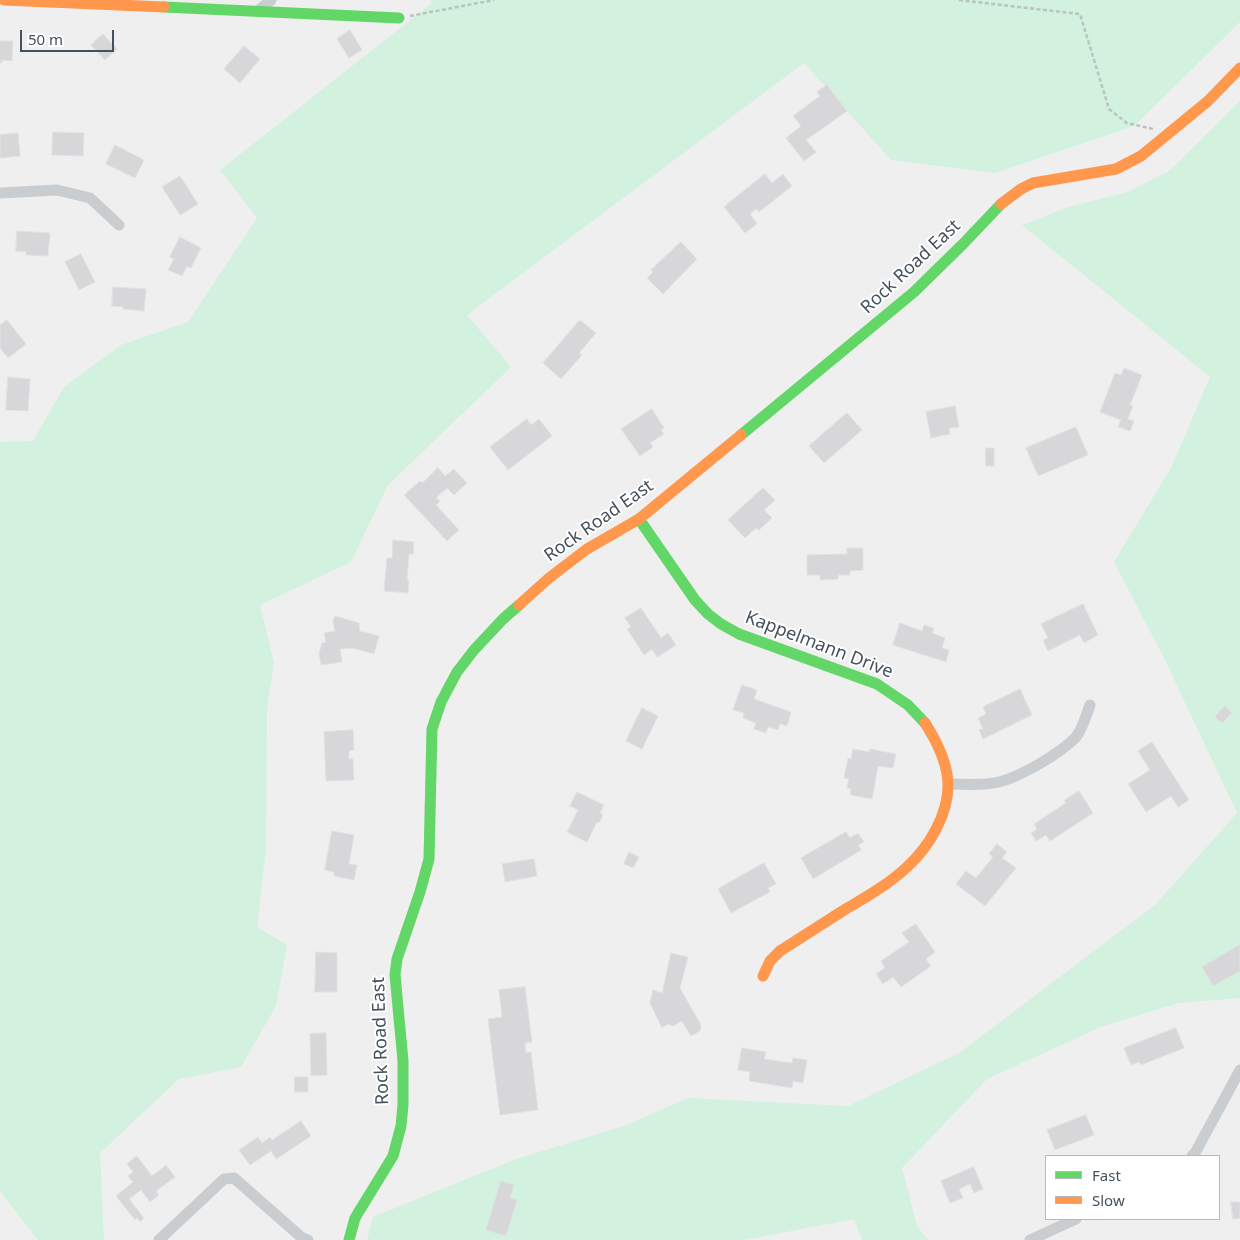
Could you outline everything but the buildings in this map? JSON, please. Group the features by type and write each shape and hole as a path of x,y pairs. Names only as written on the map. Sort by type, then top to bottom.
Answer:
{"street":[{"path":"4,0 399,18"},
{"path":"258,12 271,0"},
{"name":"Rock Road East","path":"349,1240 354,1220 387,1166 396,1147 404,1086 395,976 396,958 420,892 429,859 432,729 441,702 457,672 474,650 503,619 549,578 587,549 638,519 914,292 1004,200 1033,183 1116,169 1141,156 1208,101 1240,68"},
{"path":"0,193 57,190 90,198 119,225"},
{"name":"Kappelmann Drive","path":"638,519 695,600 708,614 739,634 877,684 906,702 920,715 932,734 939,751 948,784 944,806 929,843 916,858 891,880 780,951 770,961 763,976"},
{"path":"948,784 998,782 1025,772 1068,745 1077,736 1084,725 1090,705"},
{"path":"1193,1155 1240,1070"},
{"path":"159,1240 224,1179 234,1178 301,1237 308,1240"},
{"path":"1030,1240 1074,1220"}],"path":[{"path":"399,18 494,0"},
{"path":"959,0 1080,14 1109,109 1127,123 1170,133"}],"green space":[{"path":"430,0 1240,0 1240,22 1134,126 995,173 891,160 804,63 467,315 511,367 388,485 351,562 260,605 274,663 267,708 266,848 257,927 287,945 276,1006 241,1067 179,1079 100,1153 104,1240 38,1240 0,1191 0,442 33,441 64,387 121,345 188,322 257,218 220,170 432,3"},
{"path":"1240,101 1240,998 1179,1003 1103,1026 987,1079 902,1168 917,1226 928,1240 862,1240 854,1219 745,1240 367,1240 373,1217 516,1159 624,1126 688,1098 848,1106 959,1053 1155,905 1237,813 1165,660 1114,562 1172,466 1210,377 1022,225 1068,207 1128,192 1169,171"}],"traffic: fast":[{"path":"164,7 399,18"},
{"path":"741,435 914,292 1001,204"},
{"path":"639,519 695,600 721,624 739,634 877,684 908,705 925,723"},
{"path":"349,1240 355,1218 393,1156 401,1126 403,1061 395,975 397,959 429,859 432,729 441,702 457,672 474,650 519,605"}],"traffic: slow":[{"path":"4,0 164,7"},
{"path":"1001,204 1021,189 1033,183 1116,169 1141,156 1208,101 1240,68"},
{"path":"519,605 549,578 587,549 639,519 741,435"},
{"path":"763,976 770,961 780,951 892,880 915,859 930,840 945,806 948,783 946,767 925,723"}]}
